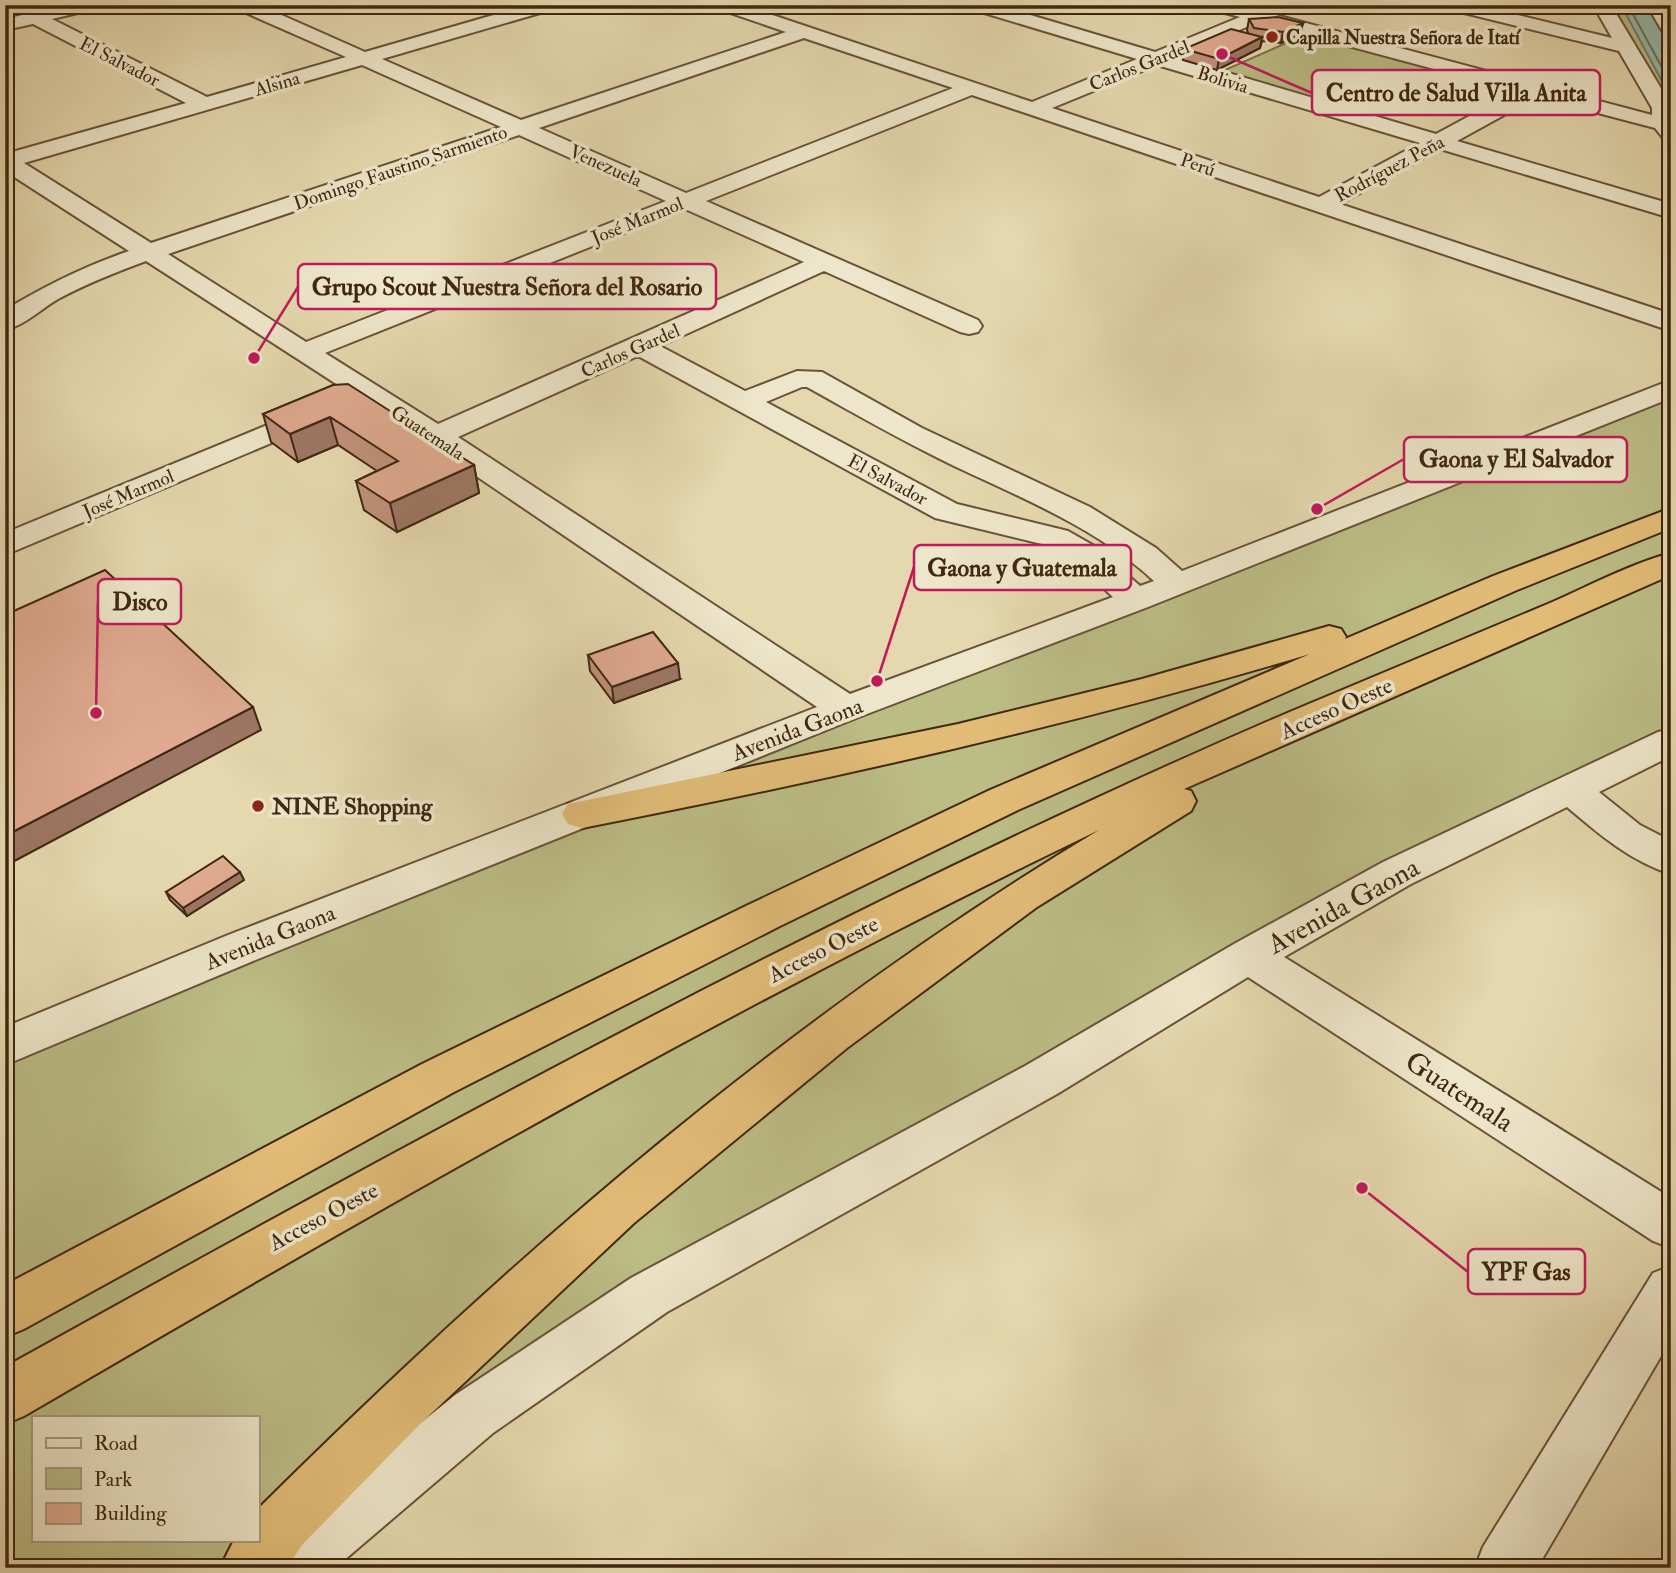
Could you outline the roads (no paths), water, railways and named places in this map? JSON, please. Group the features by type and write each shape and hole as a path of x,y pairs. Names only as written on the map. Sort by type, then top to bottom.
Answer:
{"highway":[{"name":"Acceso Oeste","path":"5,1312 438,1078 763,916 1004,800 1506,583 1671,517"},
{"name":"Acceso Oeste","path":"5,1397 270,1245 796,961 1066,828 1671,563"},
{"path":"582,814 800,773 1037,718 1155,688 1506,583"},
{"path":"249,1568 283,1524 399,1407 616,1207 831,1035 1022,896 1311,719"}],"street":[{"path":"5,25 89,5"},
{"name":"Venezuela","path":"243,5 969,326"},
{"name":"Alsina","path":"5,161 548,5"},
{"name":"Perú","path":"725,5 1671,323"},
{"name":"Bolivia","path":"977,5 1671,211"},
{"path":"1216,5 1666,129 1662,108 1602,5"},
{"name":"Carlos Gardel","path":"1032,109 1285,5"},
{"path":"1454,5 1629,48"},
{"path":"1656,5 1671,30"},
{"path":"766,19 798,9"},
{"name":"El Salvador","path":"36,18 204,104"},
{"name":"Domingo Faustino Sarmiento","path":"5,322 79,278 148,252 803,32"},
{"name":"José Marmol","path":"304,352 971,88"},
{"name":"Rodríguez Peña","path":"1320,206 1532,90"},
{"name":"Guatemala","path":"5,161 436,436 846,709"},
{"name":"Carlos Gardel","path":"436,436 824,262"},
{"name":"El Salvador","path":"640,346 946,511 1057,538 1085,554 1136,600"},
{"path":"745,401 797,379 812,378 912,434 1079,514 1145,555 1177,584"},
{"name":"Avenida Gaona","path":"5,1047 243,947 846,709 1177,584 1671,388"},
{"name":"José Marmol","path":"5,545 367,392"},
{"name":"Avenida Gaona","path":"289,1568 474,1414 649,1295 1041,1080 1249,956 1397,873 1671,741"},
{"path":"1572,790 1626,835 1671,859"},
{"name":"Guatemala","path":"1249,956 1671,1225"},
{"path":"1504,1568 1671,1290"}],"water":[{"path":"1621,5 1650,5 1671,41 1671,98"}],"place":[{"name":"Capilla Nuestra Señora de Itatí","path":"1272,37"},
{"name":"Centro de Salud Villa Anita","path":"1222,54"},
{"name":"Grupo Scout Nuestra Señora del Rosario","path":"254,358"},
{"name":"Gaona y El Salvador","path":"1317,509"},
{"name":"Gaona y Guatemala","path":"877,681"},
{"name":"Disco","path":"96,713"},
{"name":"NINE Shopping","path":"258,806"},
{"name":"YPF Gas","path":"1362,1188"}]}
